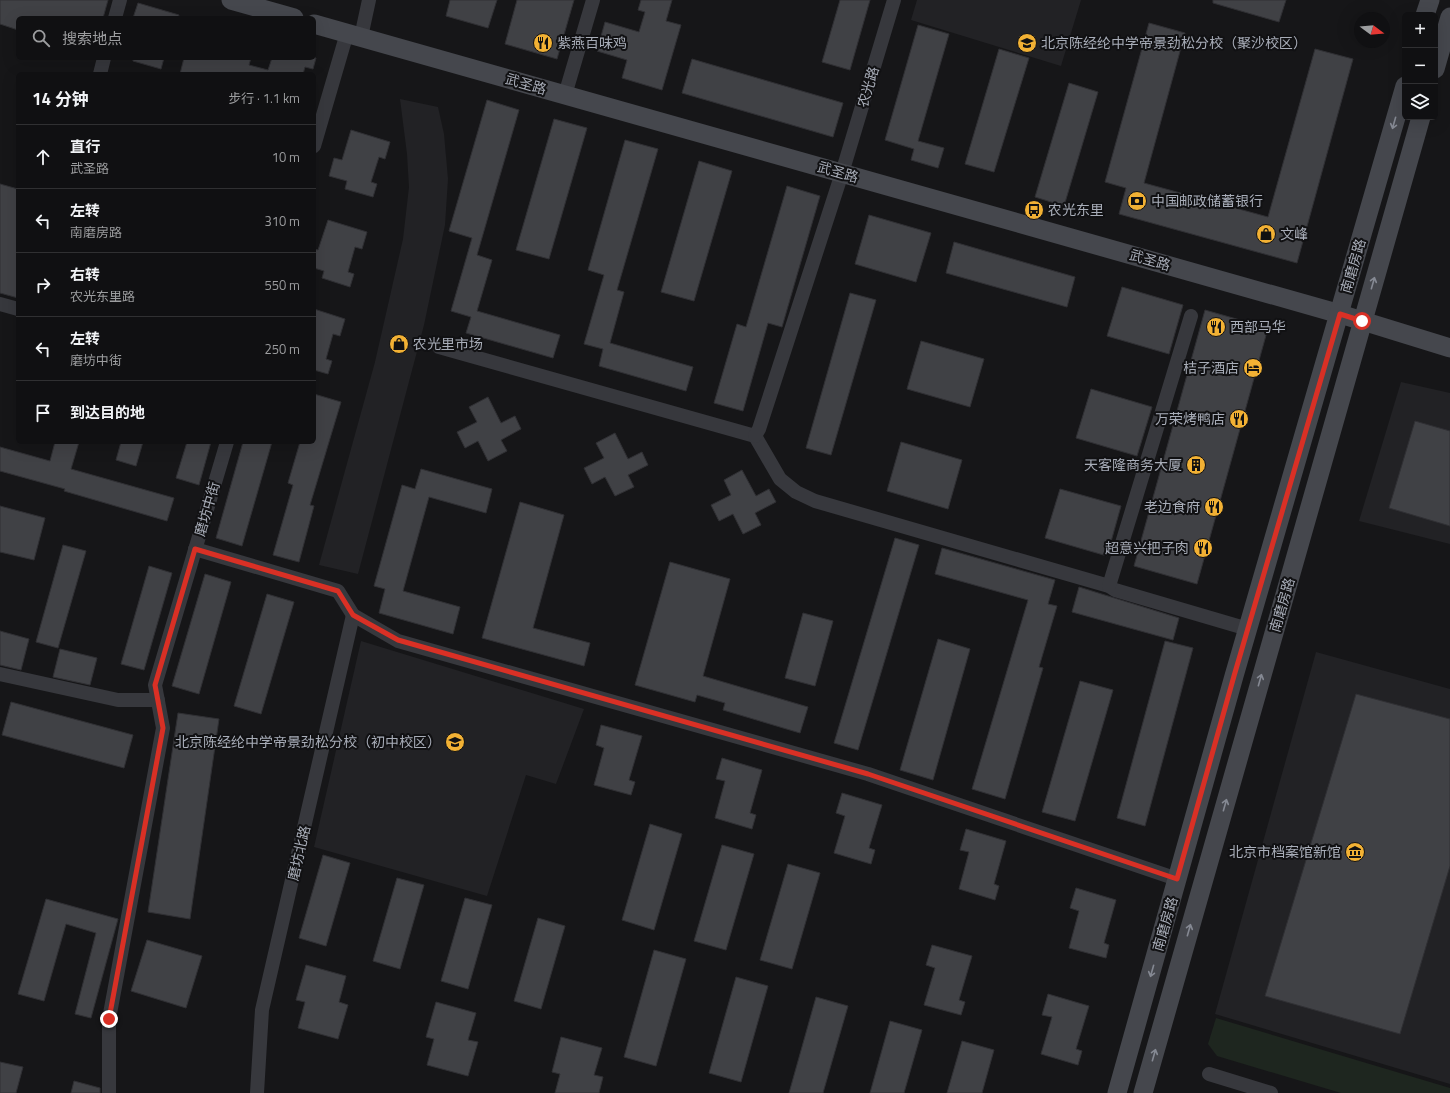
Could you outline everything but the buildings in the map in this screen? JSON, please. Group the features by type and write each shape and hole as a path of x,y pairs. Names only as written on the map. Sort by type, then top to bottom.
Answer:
{"main road":[{"path":"231,0 287,16"},
{"path":"1426,12 1430,0"},
{"path":"1438,59 1450,17"},
{"name":"武圣路","path":"316,25 1340,314 1450,348"},
{"name":"南磨房路","path":"1117,1093 1248,629 1402,97"},
{"name":"南磨房路","path":"1143,1093 1420,120"}],"street":[{"path":"116,16 120,0"},
{"path":"316,140 354,35 369,0"},
{"path":"564,94 593,0"},
{"name":"农光路","path":"755,436 759,429 842,173 894,0"},
{"path":"100,72 104,60"},
{"path":"0,304 16,308"},
{"path":"1109,586 1191,316"},
{"path":"439,347 755,436 780,479 796,492 815,501 1109,586 1115,590 1248,629"},
{"name":"磨坊中街","path":"109,1093 109,1019 163,728 155,685 226,444"},
{"path":"195,549 338,591 353,615 398,640 868,774 1177,879"},
{"name":"磨坊北路","path":"257,1093 262,1010 353,615"},
{"path":"0,674 118,700 158,700"},
{"path":"1209,1074 1271,1093"}],"shaded area":[{"name":"北京陈经纶中学帝景劲松分校（聚沙校区）","path":"917,0 1081,0 1061,66 911,20"},
{"name":"农光里市场","path":"400,99 438,107 444,134 448,179 445,225 424,325 358,574 319,565 375,362 403,239 409,187 407,154"},
{"path":"1401,382 1450,393 1450,544 1359,521"},
{"name":"北京陈经纶中学帝景劲松分校（初中校区）","path":"361,641 584,709 556,784 526,775 487,896 314,847"},
{"name":"北京市档案馆新馆","path":"1316,652 1450,689 1450,1084 1215,1014"},
{"path":"1216,1018 1450,1088 1450,1093 1341,1093 1217,1056 1208,1044"}],"place":[{"name":"紫燕百味鸡","path":"543,43"},
{"name":"北京陈经纶中学帝景劲松分校（聚沙校区）","path":"1027,43"},
{"name":"中国邮政储蓄银行","path":"1137,201"},
{"name":"农光东里","path":"1034,210"},
{"name":"文峰","path":"1266,234"},
{"name":"西部马华","path":"1216,327"},
{"name":"农光里市场","path":"399,344"},
{"name":"桔子酒店","path":"1253,368"},
{"name":"万荣烤鸭店","path":"1239,419"},
{"name":"天客隆商务大厦","path":"1196,465"},
{"name":"老边食府","path":"1214,507"},
{"name":"超意兴把子肉","path":"1203,548"},
{"name":"北京陈经纶中学帝景劲松分校（初中校区）","path":"455,742"},
{"name":"北京市档案馆新馆","path":"1355,852"}],"route":[{"path":"109,1019 163,728 155,685 195,549 338,591 353,615 398,640 868,774 1177,879 1234,676 1340,314 1362,321"}]}
